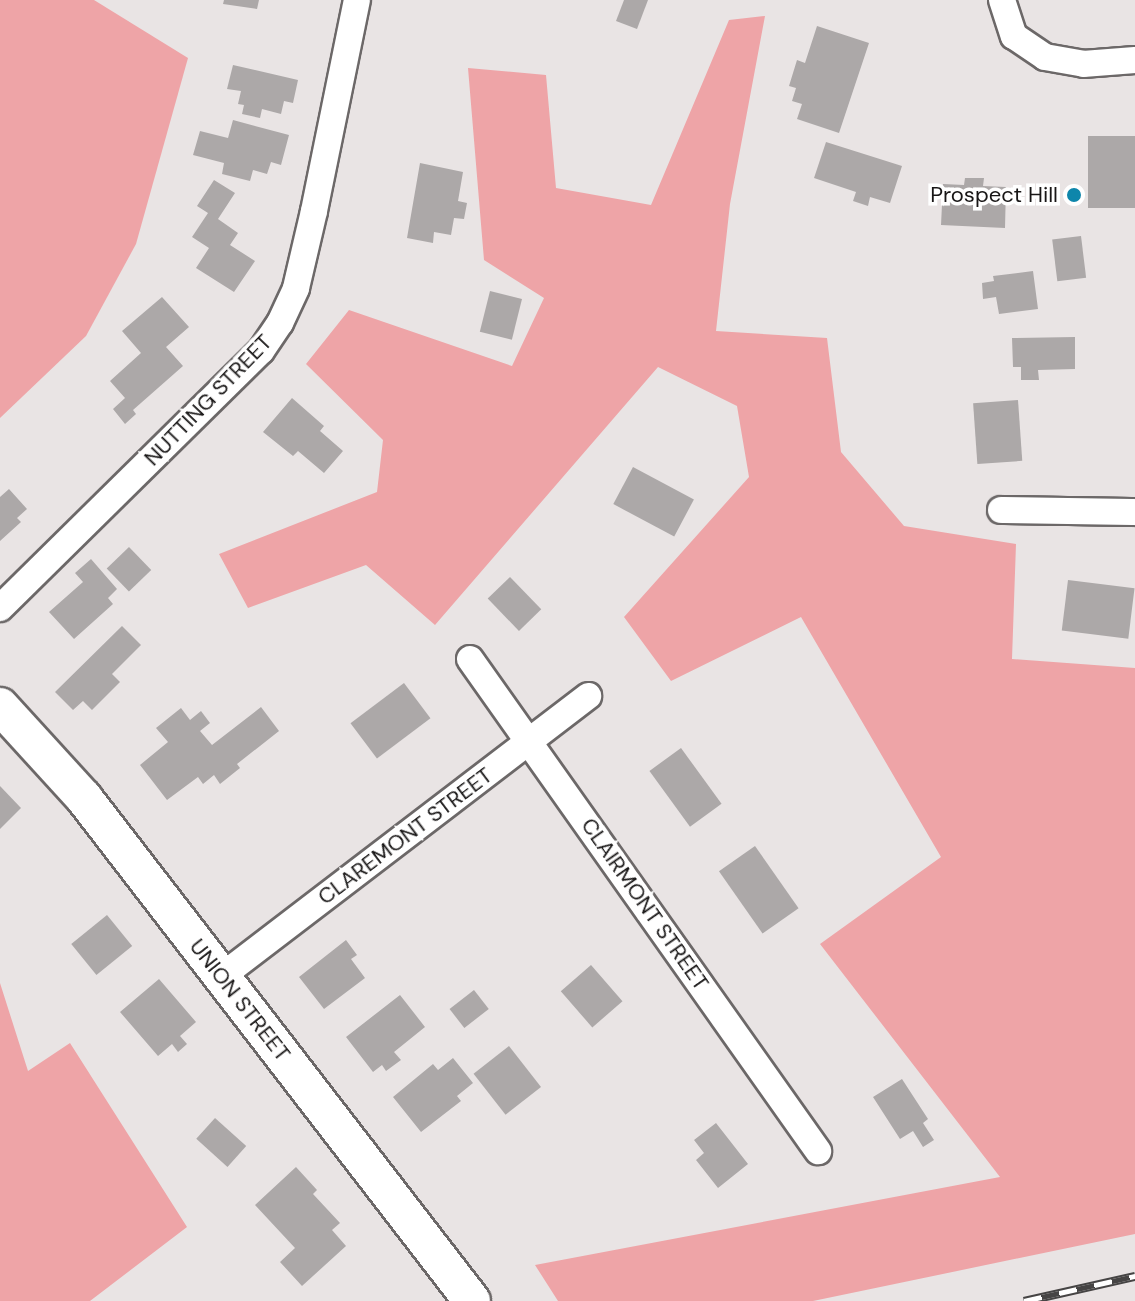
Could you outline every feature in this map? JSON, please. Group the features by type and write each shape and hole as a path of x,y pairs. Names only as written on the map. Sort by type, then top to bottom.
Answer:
{"street":[{"name":"NUTTING STREET","path":"0,608 261,351 280,323 296,288 357,0"},
{"path":"1002,0 1014,36 1045,57 1083,64 1135,60"},
{"path":"1001,510 1135,512"},
{"name":"CLAIRMONT STREET","path":"470,659 818,1151"},
{"name":"CLAREMONT STREET","path":"222,976 588,696"},
{"name":"UNION STREET","path":"0,706 84,798 472,1301"}],"shaded area":[{"path":"0,0 94,0 188,58 136,244 86,336 0,418"},
{"path":"765,16 730,204 716,331 827,338 841,452 904,526 1016,544 1012,659 1135,668 1135,1234 813,1301 558,1301 535,1265 1000,1177 820,944 941,857 801,617 671,681 624,617 749,477 737,406 658,367 435,625 366,565 248,608 219,554 377,492 383,440 306,364 349,310 512,366 544,298 484,260 468,68 546,75 556,188 651,205 729,20"},
{"path":"0,983 28,1071 70,1043 187,1227 90,1301 0,1301"}],"building":[{"path":"224,0 259,0 257,9 223,4"},
{"path":"624,0 648,0 637,29 616,21"},
{"path":"817,26 869,43 839,133 797,119 802,104 792,101 796,88 789,86 797,60 805,63"},
{"path":"233,65 298,80 293,103 284,101 281,114 262,109 260,118 242,114 244,105 238,104 241,91 227,89"},
{"path":"233,120 289,135 281,165 271,162 267,174 253,170 250,181 222,174 224,163 193,155 200,131 228,138"},
{"path":"1088,136 1135,136 1135,208 1088,208"},
{"path":"826,142 902,166 890,203 870,197 868,206 853,201 856,192 814,178"},
{"path":"420,163 463,172 458,201 467,203 464,219 454,218 451,235 434,232 433,243 407,238"},
{"path":"965,178 984,178 983,186 1006,187 1005,228 941,225 943,184 964,185"},
{"path":"214,180 235,193 218,219 238,233 230,245 255,261 234,292 196,268 209,248 192,237 208,213 197,206"},
{"path":"1081,236 1086,278 1057,281 1052,240"},
{"path":"1033,271 1038,309 999,314 996,297 983,299 982,283 994,281 993,276"},
{"path":"490,291 522,299 512,340 480,332"},
{"path":"162,297 189,327 166,347 183,366 133,410 136,414 125,424 113,409 125,398 110,381 141,353 122,331"},
{"path":"1075,337 1075,369 1038,370 1039,380 1021,380 1021,367 1013,367 1012,338"},
{"path":"292,398 324,426 320,431 343,451 324,473 298,451 293,456 263,432"},
{"path":"1018,400 1022,461 977,464 973,403"},
{"path":"633,467 694,499 674,536 613,504"},
{"path":"9,489 27,509 17,518 21,522 0,541 0,497"},
{"path":"129,547 151,570 129,592 107,569"},
{"path":"91,559 117,589 108,598 113,604 74,639 49,612 83,582 75,573"},
{"path":"510,577 541,609 519,631 488,599"},
{"path":"1068,580 1135,588 1128,639 1062,631"},
{"path":"122,626 141,645 112,674 120,682 92,710 83,701 73,710 55,692"},
{"path":"404,683 430,718 377,758 350,723"},
{"path":"261,707 279,731 237,764 240,768 220,784 214,775 203,784 198,777 167,800 140,765 168,742 156,728 181,708 190,720 201,711 210,723 200,731 212,745"},
{"path":"681,748 722,804 690,827 649,771"},
{"path":"0,786 21,808 0,829"},
{"path":"755,846 799,908 763,933 719,871"},
{"path":"107,915 132,946 96,975 71,944"},
{"path":"346,940 357,955 351,959 365,978 324,1009 299,977"},
{"path":"591,965 622,1001 592,1027 561,991"},
{"path":"159,979 196,1022 180,1036 187,1044 178,1052 172,1044 158,1056 120,1012"},
{"path":"474,990 489,1009 464,1028 450,1009"},
{"path":"400,995 425,1027 394,1052 401,1060 386,1071 382,1065 373,1072 346,1037"},
{"path":"509,1046 541,1087 506,1115 474,1074"},
{"path":"453,1058 473,1083 457,1096 461,1101 421,1132 393,1097 433,1064 438,1070"},
{"path":"902,1079 928,1119 923,1123 934,1140 923,1147 913,1131 900,1139 873,1097"},
{"path":"215,1118 246,1146 227,1167 196,1139"},
{"path":"716,1123 748,1164 718,1188 696,1160 704,1153 694,1140"},
{"path":"296,1167 317,1190 313,1194 340,1223 332,1230 346,1246 302,1286 280,1262 295,1248 255,1205"}],"railway":[{"path":"1024,1301 1135,1276"}],"place":[{"name":"Prospect Hill","path":"1074,195"}]}
